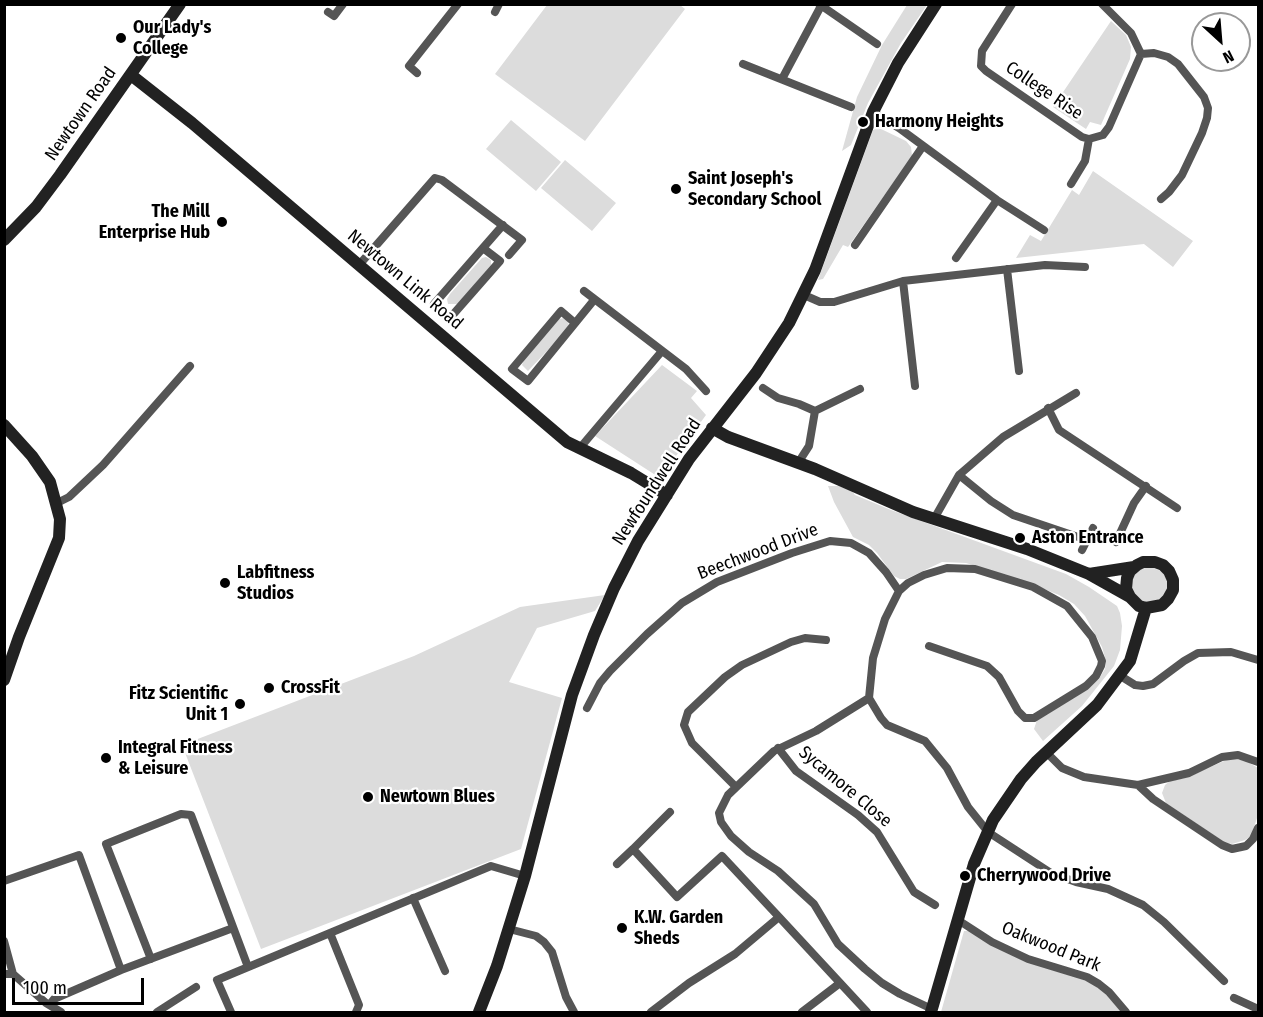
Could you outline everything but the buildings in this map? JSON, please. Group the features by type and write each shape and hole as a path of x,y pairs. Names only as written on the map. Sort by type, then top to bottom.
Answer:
{"street":[{"name":"Newtown Road","path":"4,240 42,199 180,4"},
{"path":"328,12 334,16 343,4"},
{"path":"417,73 409,66 458,4"},
{"name":"Newfoundwell Road","path":"479,1012 509,929 525,876 572,695 614,588 638,541 667,495 712,428 776,345 804,295 873,112 898,63 936,4"},
{"name":"College Rise","path":"1012,4 982,51 981,66 1089,140 1103,135 1109,127 1141,54"},
{"path":"1102,4 1131,33 1141,54 1154,53 1168,57 1178,64 1204,97 1208,108 1202,133 1182,175 1161,199"},
{"path":"782,79 820,5 877,44"},
{"path":"743,64 851,107"},
{"name":"Newtown Link Road","path":"131,75 192,123 567,442 631,473 667,495"},
{"path":"873,112 899,128 997,200 1044,230"},
{"name":"College Rise","path":"1071,184 1084,161 1089,140"},
{"path":"855,245 923,146"},
{"path":"359,265 435,178 442,180 522,240 509,255"},
{"path":"956,258 997,200"},
{"path":"483,248 500,261 450,318 434,304 503,225"},
{"path":"804,295 820,302 834,302 903,281 1045,265 1085,267"},
{"path":"1007,269 1019,371"},
{"path":"903,281 915,386"},
{"path":"584,291 686,369 706,391"},
{"path":"575,323 561,311 512,369 528,381 594,300"},
{"path":"579,449 662,351"},
{"path":"57,503 69,497 103,465 190,366"},
{"path":"763,388 778,398 815,411"},
{"path":"815,411 860,389"},
{"path":"934,519 959,475 1003,437 1076,393"},
{"path":"1048,408 1059,430 1177,508"},
{"path":"798,463 808,446 815,411"},
{"path":"4,425 32,456 50,482 60,519 59,538 4,680"},
{"path":"712,428 728,437 798,463 913,512 1027,549 1089,574 1130,597 1139,606 1146,608 1162,605 1173,590 1173,580 1169,572 1163,565 1155,562 1143,562 1134,567 1089,574"},
{"path":"959,475 991,501 1013,515 1087,540"},
{"path":"1116,542 1134,503 1146,486"},
{"path":"1082,550 1094,528"},
{"name":"Beechwood Drive","path":"587,708 600,683 610,671 682,603 717,582 792,553 830,541 851,543 869,553 899,591"},
{"path":"1130,597 1126,589 1126,578 1134,567"},
{"path":"929,646 987,666 999,677 1018,711 1029,719 1086,686 1096,676 1102,661 1092,637 1068,606 1033,587 1004,576 975,569 947,568 924,575 908,583 899,591 885,619 871,671 869,698 887,725 925,741 947,768 968,807 988,832 1051,873 1108,889 1143,905 1164,922 1224,981"},
{"path":"869,698 816,731 778,748 735,786 719,813 721,822 731,836 778,872 814,904 838,944 882,983 932,1011 974,864 993,820 1021,779 1096,705 1130,661 1146,608"},
{"path":"735,786 692,743 684,725 688,712 725,677 742,665 791,642 805,638 826,640"},
{"path":"1119,675 1135,685 1143,686 1153,684 1198,653 1231,652 1258,660"},
{"name":"Sycamore Close","path":"778,748 796,771 858,815 877,832 914,891 935,905"},
{"path":"1046,752 1062,768 1084,777 1138,785 1189,773 1222,757 1238,755 1258,762"},
{"path":"1138,785 1153,799 1222,845 1232,849 1246,846 1253,839 1258,828"},
{"path":"617,864 670,812"},
{"path":"151,959 106,844 181,814 191,815 248,967"},
{"path":"633,849 677,897 722,856 867,1012"},
{"path":"4,881 79,855 121,970"},
{"path":"231,1012 217,980 491,866 525,876"},
{"path":"413,898 445,971"},
{"path":"651,1012 689,983 735,954 779,917"},
{"name":"Oakwood Park","path":"958,920 992,942 1028,959 1087,977 1109,992 1126,1012"},
{"path":"49,1005 54,999 121,970 233,928"},
{"path":"509,929 536,936 552,952 566,997 574,1012"},
{"path":"330,933 359,1005 356,1012"},
{"path":"4,941 9,974 61,1012"},
{"path":"802,1012 840,983"},
{"path":"157,1012 196,987"},
{"path":"1234,998 1258,1010"}],"shaded area":[{"path":"547,5 680,5 685,9 585,141 495,74"},
{"path":"907,5 927,5 901,43 868,103 851,145 842,151 857,97 882,45"},
{"path":"1111,21 1126,35 1131,47 1130,59 1101,125 1090,122 1086,129 1053,107"},
{"path":"511,120 561,162 536,191 486,149"},
{"path":"879,128 906,141 911,147 912,156 848,247 843,245 823,279 818,280 873,130"},
{"path":"565,160 616,203 592,231 541,188"},
{"path":"1093,171 1193,241 1173,267 1144,244 1016,258 1030,235 1041,241 1072,190 1079,195"},
{"path":"486,257 491,260 491,265 458,304 448,304 447,299 450,294 482,258"},
{"path":"564,318 568,321 569,326 565,332 528,371 522,365 524,360 559,319"},
{"path":"662,365 697,391 691,398 706,415 660,478 595,436"},
{"path":"828,486 839,486 852,491 855,495 891,510 1066,574 1089,587 1117,606 1120,613 1122,626 1120,650 1114,666 1082,706 1043,741 1034,729 1037,720 1099,679 1105,669 1106,661 1102,647 1085,616 1074,604 1059,595 1024,581 966,563 942,562 906,579 894,576 869,545 853,537"},
{"path":"1149,566 1163,572 1169,585 1163,599 1145,604 1131,590 1133,576 1140,569"},
{"name":"Newtown Blues","path":"605,595 595,611 537,628 509,682 562,698 521,849 261,949 182,745 414,656 520,607"},
{"path":"1231,758 1246,761 1258,768 1258,815 1251,836 1232,844 1224,842 1166,803 1162,793 1165,785 1170,781 1185,778"},
{"path":"964,931 971,931 1081,977 1101,988 1121,1012 941,1012"}],"place":[{"name":"Our Lady's College","path":"121,38"},
{"name":"Harmony Heights","path":"863,122"},
{"name":"Saint Joseph's Secondary School","path":"676,189"},
{"name":"The Mill Enterprise Hub","path":"222,222"},
{"name":"Aston Entrance","path":"1020,538"},
{"name":"Labfitness Studios","path":"225,583"},
{"name":"CrossFit","path":"269,688"},
{"name":"Fitz Scientific Unit 1","path":"240,704"},
{"name":"Integral Fitness & Leisure","path":"106,758"},
{"name":"Newtown Blues","path":"368,797"},
{"name":"Cherrywood Drive","path":"965,876"},
{"name":"K.W. Garden Sheds","path":"622,928"}]}
